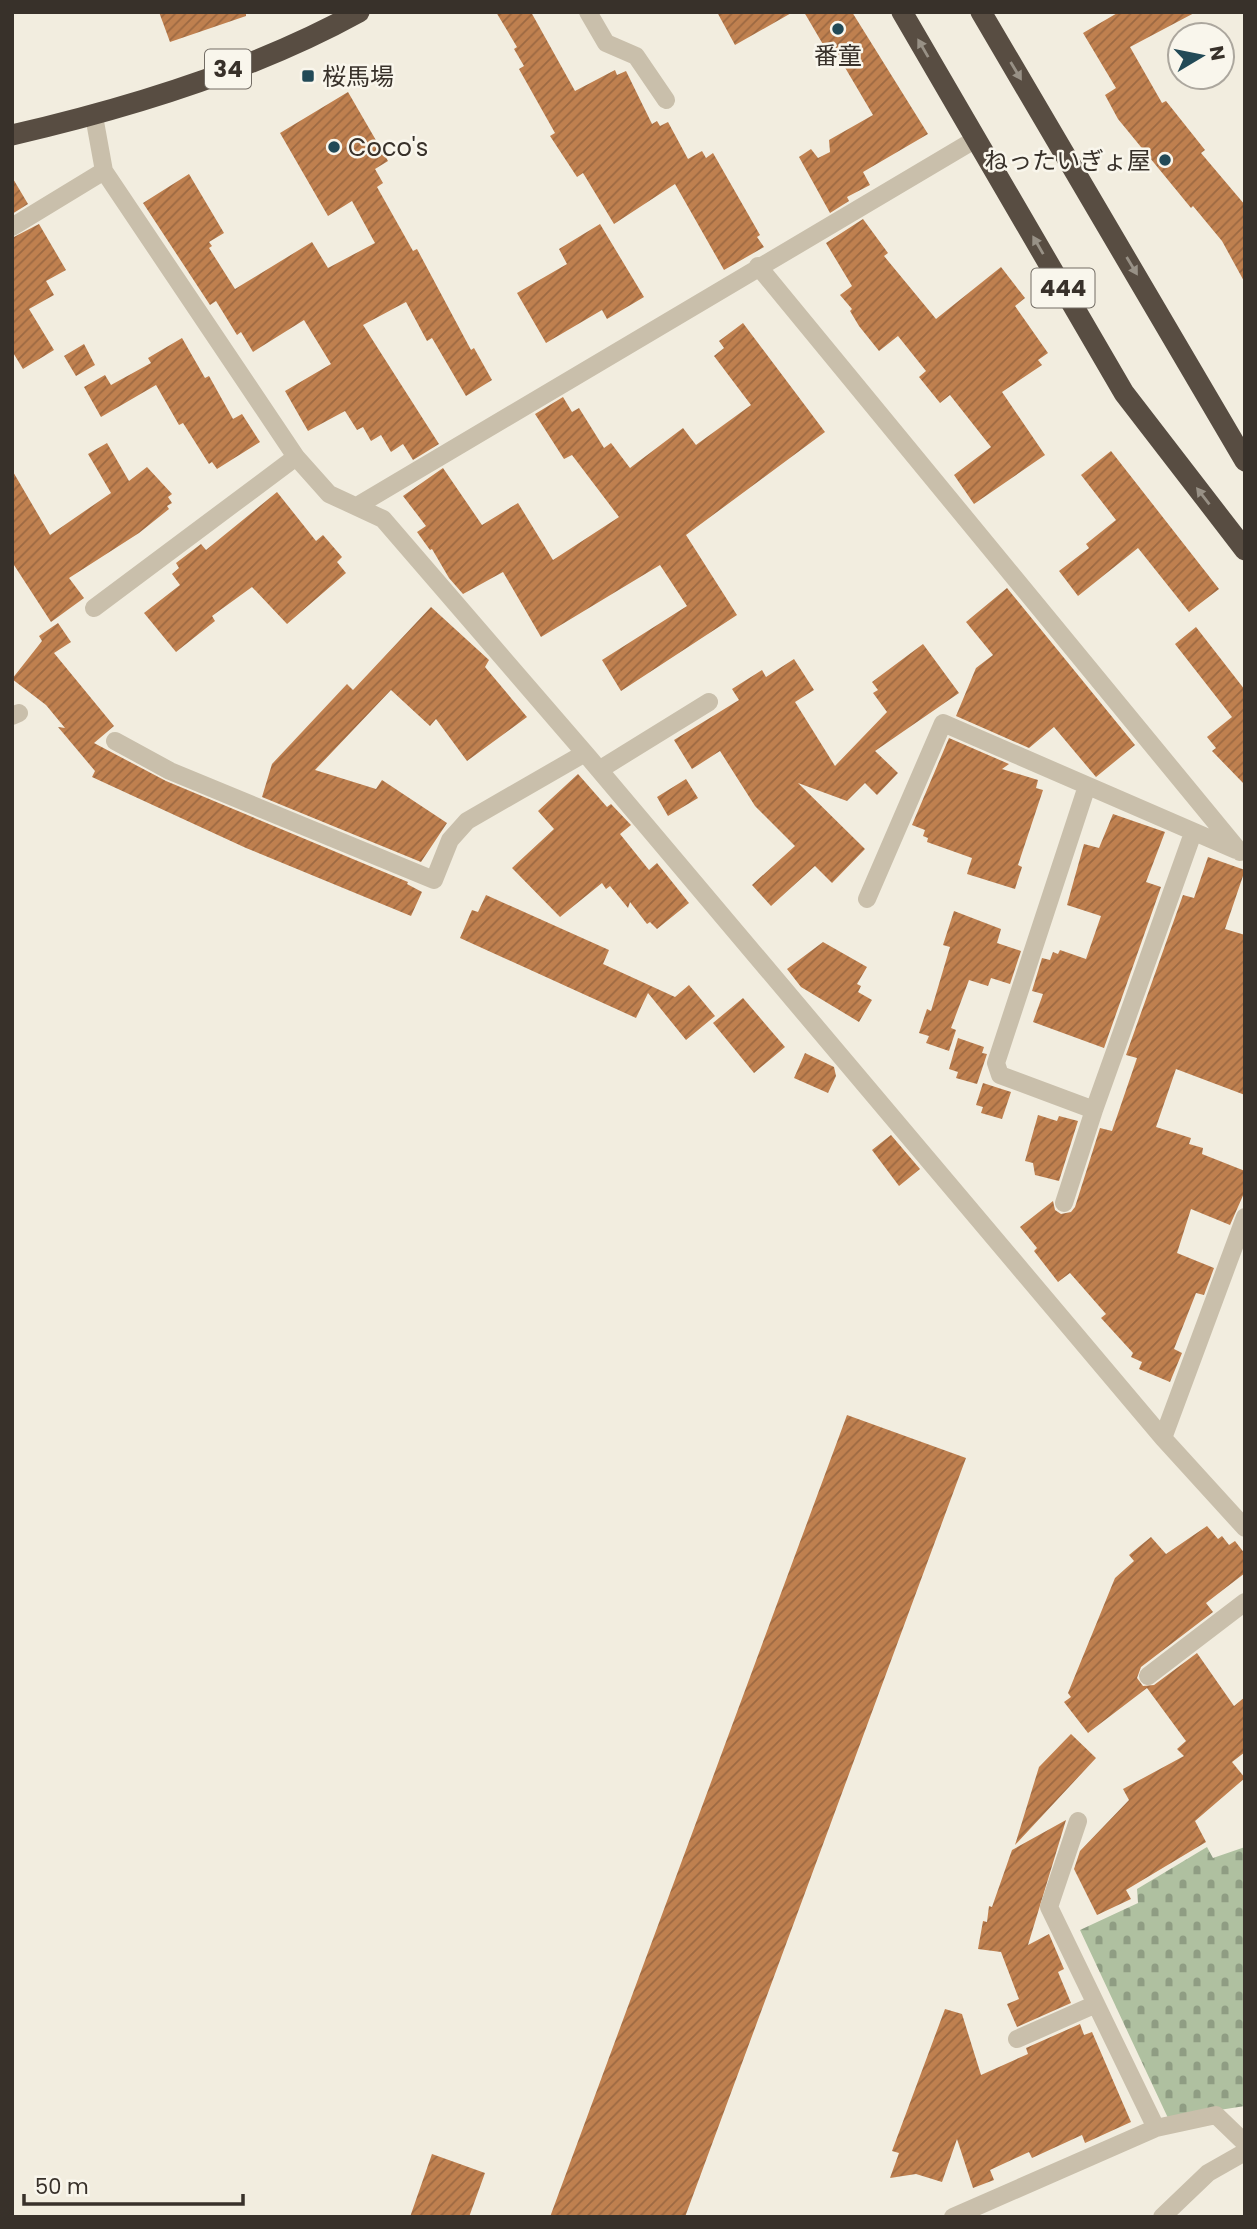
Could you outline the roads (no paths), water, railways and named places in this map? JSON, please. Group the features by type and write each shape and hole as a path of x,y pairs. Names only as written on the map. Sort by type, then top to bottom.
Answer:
{"highway":[{"name":"34","path":"12,135 94,116 188,85 323,32 359,12"},
{"name":"444","path":"902,12 1124,393 1245,550"},
{"name":"444","path":"981,12 1245,461"}],"street":[{"path":"588,12 606,43 636,56 666,100"},
{"path":"94,116 104,171 296,457 328,494 383,519 585,753 1163,1438 1237,1506 1245,1528"},
{"path":"357,506 976,139"},
{"path":"12,227 104,171"},
{"path":"758,266 1242,853"},
{"path":"94,608 296,457"},
{"path":"599,770 709,702"},
{"path":"867,899 943,723 1242,853"},
{"path":"115,741 170,771 433,880 450,840 467,821 585,753"},
{"path":"1087,786 996,1063 1000,1075 1094,1110"},
{"path":"1064,1203 1094,1110 1193,833"},
{"path":"1163,1438 1245,1217"},
{"path":"1148,1676 1245,1602"},
{"path":"1078,1821 1049,1907 1156,2128"},
{"path":"1017,2039 1096,2004"},
{"path":"953,2217 1156,2128 1216,2115 1245,2143"},
{"path":"1172,2213 1208,2173 1245,2152"}],"place":[{"name":"番童","path":"838,29"},
{"name":"桜馬場","path":"308,76"},
{"name":"Coco's","path":"334,147"},
{"name":"ねったいぎょ屋","path":"1165,160"}]}
